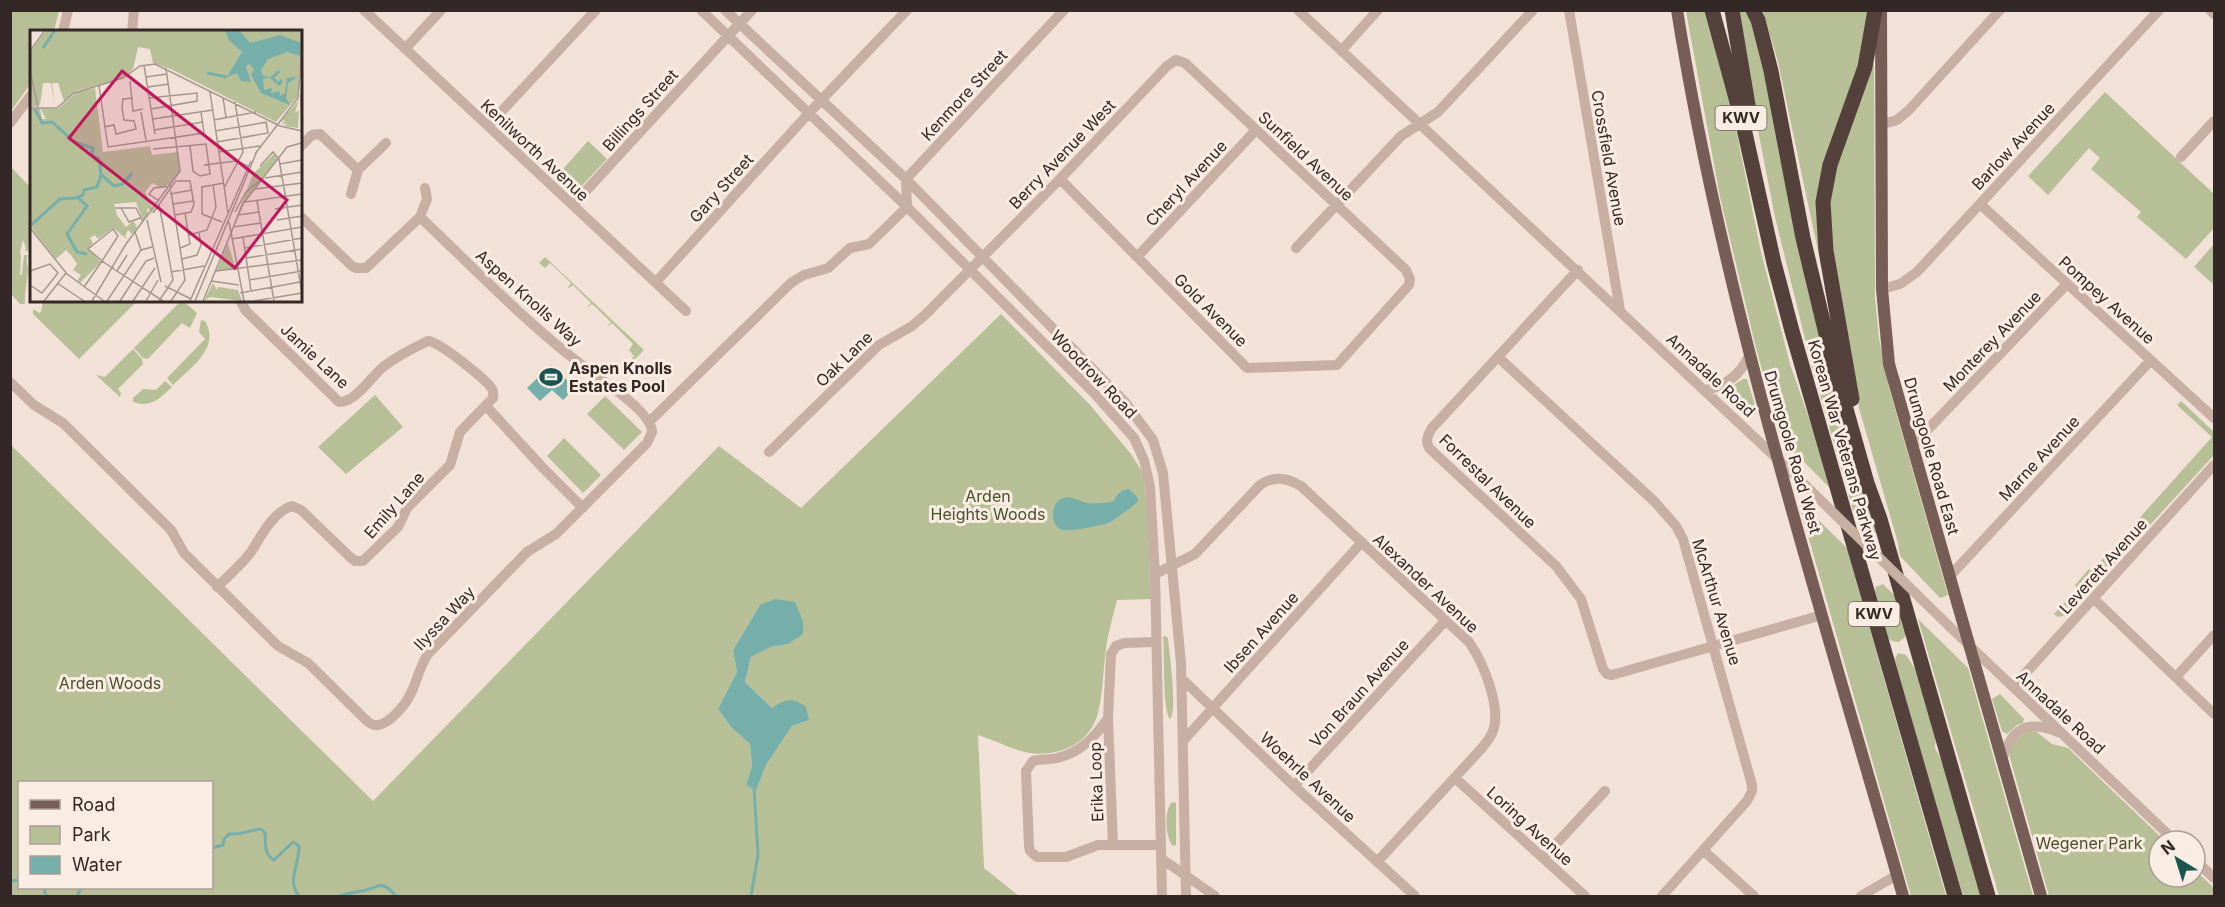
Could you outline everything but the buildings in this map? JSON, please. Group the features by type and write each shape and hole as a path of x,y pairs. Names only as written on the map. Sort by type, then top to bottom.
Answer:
{"highway":[{"name":"Korean War Veterans Parkway","path":"1712,10 1743,124 1792,331 1955,897"},
{"path":"1732,10 1736,44 1759,163 1766,227"},
{"path":"1875,10 1865,67 1830,165 1824,190 1823,213 1828,260 1847,371 1880,519"},
{"name":"Korean War Veterans Parkway","path":"1756,14 1775,94 1803,238 1833,363 1988,897"}],"main road":[{"name":"Drumgoole Road West","path":"1677,10 1710,191 1749,356 1903,897"},
{"name":"Drumgoole Road East","path":"1881,10 1882,289 1889,364 2041,897"}],"street":[{"path":"63,30 68,10"},
{"path":"132,30 134,10"},
{"name":"Kenilworth Avenue","path":"364,10 686,310"},
{"path":"405,49 441,10"},
{"path":"488,126 596,10"},
{"name":"Woodrow Road","path":"701,10 908,207 1094,393 1134,438 1144,460 1150,487 1155,574 1162,897"},
{"name":"Woodrow Road","path":"724,10 906,179 1125,402 1153,440 1163,473 1173,565 1181,678 1186,897"},
{"name":"Billings Street","path":"573,205 752,10"},
{"name":"Gary Street","path":"656,282 808,114 907,10"},
{"name":"Kenmore Street","path":"906,179 1064,10"},
{"name":"Annadale Road","path":"1298,10 1706,390 2163,829"},
{"path":"1341,51 1378,10"},
{"path":"1296,248 1401,136 1438,112 1533,10"},
{"name":"Crossfield Avenue","path":"1569,10 1620,310"},
{"path":"1882,124 1897,120 1908,110 2000,10"},
{"name":"Barlow Avenue","path":"1882,289 1900,284 1914,276 2159,10"},
{"path":"2210,10 2214,14"},
{"name":"Sunfield Avenue","path":"1176,60 1185,63 1406,270 1410,279"},
{"name":"Berry Avenue West","path":"971,271 1167,66 1176,60"},
{"path":"10,123 30,96"},
{"path":"2181,157 2214,121"},
{"name":"Cheryl Avenue","path":"1137,257 1256,130"},
{"path":"302,145 312,135 320,134 358,170"},
{"path":"351,194 358,170 386,143"},
{"path":"648,422 792,282 804,275 828,268 850,248 869,244 908,207 906,179"},
{"name":"Gold Avenue","path":"1060,179 1247,368 1337,365 1406,289 1410,279"},
{"path":"302,218 352,266 361,268 371,264 420,217 427,199 425,188"},
{"name":"Pompey Avenue","path":"1980,204 2214,418"},
{"name":"Aspen Knolls Way","path":"420,217 550,340 621,394 648,422"},
{"name":"Forrestal Avenue","path":"1578,270 1432,428 1426,443 1433,453 1556,566 1572,584 1581,599 1603,669 1607,674 1612,675 1715,646"},
{"name":"Oak Lane","path":"769,452 879,345 912,326 971,271"},
{"name":"Monterey Avenue","path":"1912,445 2067,284"},
{"name":"Jamie Lane","path":"241,302 246,310 339,402 351,398 393,360 428,341 438,343 473,370 491,388 494,398 487,407"},
{"path":"1706,390 1718,387 1732,379 1749,356"},
{"name":"McArthur Avenue","path":"1498,357 1655,502 1672,520 1683,540 1715,646 1752,785 1747,801 1662,897"},
{"name":"Marne Avenue","path":"1950,576 2151,360"},
{"name":"Ilyssa Way","path":"10,382 34,405 63,423 171,530 184,553 278,646 308,663 366,720 374,725 380,725 394,714 409,697 422,663 428,654 527,552 550,538 647,443 652,432 648,422"},
{"path":"487,407 583,508"},
{"name":"Emily Lane","path":"217,587 250,552 259,536 283,510 292,506 301,510 355,561 363,561 398,526 407,508 450,465 460,432 487,407"},
{"name":"Leverett Avenue","path":"2013,687 2214,465"},
{"name":"Alexander Avenue","path":"1155,574 1195,554 1256,488 1274,478 1287,479 1301,486 1469,642 1479,657 1493,699 1495,718 1489,739 1377,862"},
{"name":"Ibsen Avenue","path":"1183,741 1362,542"},
{"path":"2094,599 2214,714"},
{"path":"1715,646 1822,615"},
{"name":"Von Braun Avenue","path":"1294,786 1446,620"},
{"path":"2176,676 2214,635"},
{"name":"Erika Loop","path":"1113,845 1108,718 1113,649 1119,644 1156,642"},
{"name":"Woehrle Avenue","path":"1181,678 1415,897"},
{"name":"Erika Loop","path":"1108,718 1095,735 1074,753 1054,759 1033,761 1027,767 1029,846 1033,855 1042,858 1066,857 1098,845 1160,845"},
{"path":"2002,762 2010,738 2021,729 2036,726 2064,734"},
{"name":"Loring Avenue","path":"1455,778 1585,897"},
{"path":"1543,858 1605,791"},
{"path":"1704,851 1754,897"},
{"path":"1162,859 1215,897"},
{"path":"1861,897 1897,876"}],"green space":[{"path":"11,10 59,11 54,30 30,30 30,84 11,111"},
{"path":"1686,11 1707,11 1731,94 1734,120 1761,252 1790,364 1831,489 1781,439 1756,348 1720,197"},
{"path":"1737,11 1748,11 1881,538 1853,510 1812,367 1775,217 1737,23"},
{"path":"1763,11 1873,11 1871,25 1831,153 1822,250 1818,251 1778,62"},
{"path":"1874,63 1875,298 1879,339 1889,388 1948,595 1940,598 1900,556 1859,408 1836,286 1828,208 1833,174"},
{"path":"2105,92 2214,194 2214,228 2186,259 2137,217 2141,212 2091,169 2100,158 2089,148 2048,195 2028,176"},
{"path":"588,141 607,159 580,188 571,192 555,178"},
{"path":"11,167 30,187 30,237 28,250 25,252 23,240 20,252 20,276 24,255 28,255 25,304 20,304 11,294"},
{"path":"2214,244 2214,285 2194,267"},
{"path":"545,257 644,350 631,363 634,356 629,350 633,344 612,323 606,328 611,322 592,304 586,308 591,303 573,285 567,289 571,283 550,263 545,268 539,263"},
{"path":"43,302 136,302 79,359 33,314 33,309 41,312"},
{"path":"180,302 184,302 197,313 190,328 182,323 148,359 143,358 134,348"},
{"path":"1001,314 1090,405 1131,454 1141,470 1144,481 1151,599 1117,600 1107,643 1100,705 1094,724 1081,740 1052,753 1023,752 978,735 984,868 1019,896 11,896 10,444 373,801 719,446 801,508","holes":["760,605 788,644 771,647 751,657 745,682 772,708 809,720 792,726 766,765 756,789 746,785 752,766 750,744 731,727 718,709 737,672 733,650"]},
{"path":"201,320 205,321 209,331 206,349 195,364 173,385 167,378 205,339 199,332"},
{"path":"133,349 142,359 143,364 118,389 121,393 120,397 96,375 105,377"},
{"path":"1747,379 1757,412 1755,415 1728,393 1729,388"},
{"path":"165,381 172,387 159,399 145,404 133,402 133,398 143,389 156,390"},
{"path":"375,395 403,427 346,474 318,447"},
{"path":"605,396 642,432 624,450 587,414"},
{"path":"2181,401 2214,432 2214,455 2085,596 2066,615 2058,617 2054,614 2077,589 2075,585 2089,569 2092,571 2212,437 2177,405"},
{"path":"564,438 601,475 583,493 547,456"},
{"path":"1801,503 1850,551 1851,563 1946,896 1911,896 1799,504"},
{"path":"1883,584 1895,596 1906,632 1905,637 1899,642 1887,637 1875,591 1876,587"},
{"path":"1918,619 1968,668 2033,896 1999,896"},
{"path":"1163,637 1168,638 1173,693 1170,719 1167,714 1165,694"},
{"path":"1898,653 1906,655 1916,670 1936,735 1935,748 1944,764 1983,896 1963,896 1897,668 1895,659"},
{"path":"2000,694 2024,719 2023,723 2007,734 2002,731 1992,699"},
{"name":"Wegener Park","path":"2027,732 2037,732 2052,744 2068,748 2152,829 2147,829 2147,889 2207,889 2207,881 2214,888 2214,896 2049,896 2010,758 2010,750"},
{"path":"1172,802 1176,803 1176,845 1173,846 1168,837 1166,824 1169,806"}],"water":[{"name":"Aspen Knolls Estates Pool","path":"551,365 575,388 563,400 552,390 540,401 527,388"},
{"path":"1129,489 1138,501 1109,523 1066,530 1062,530 1055,524 1053,510 1061,499 1068,497 1087,503 1108,502 1114,501 1116,496"},
{"path":"775,599 795,602 803,621 803,634 788,644 771,647 751,657 745,682 772,708 789,700 801,704 806,707 809,720 792,726 766,765 756,790 746,785 752,766 750,744 731,727 718,709 737,672 733,650 760,605"}],"waterway":[{"path":"751,896 758,855 754,789"},
{"path":"213,848 223,845 224,839 229,834 261,829 265,833 267,851 274,860 293,842 299,846 294,878 295,890 299,896"},
{"path":"10,881 18,880"},
{"path":"339,896 379,886 386,887 396,896"},
{"path":"44,889 46,896"},
{"path":"77,896 80,889"}],"place":[{"name":"Aspen Knolls Estates Pool","path":"551,377"}],"park label":[{"name":"Arden Heights Woods","path":"988,505"},
{"name":"Arden Woods","path":"110,683"}]}
